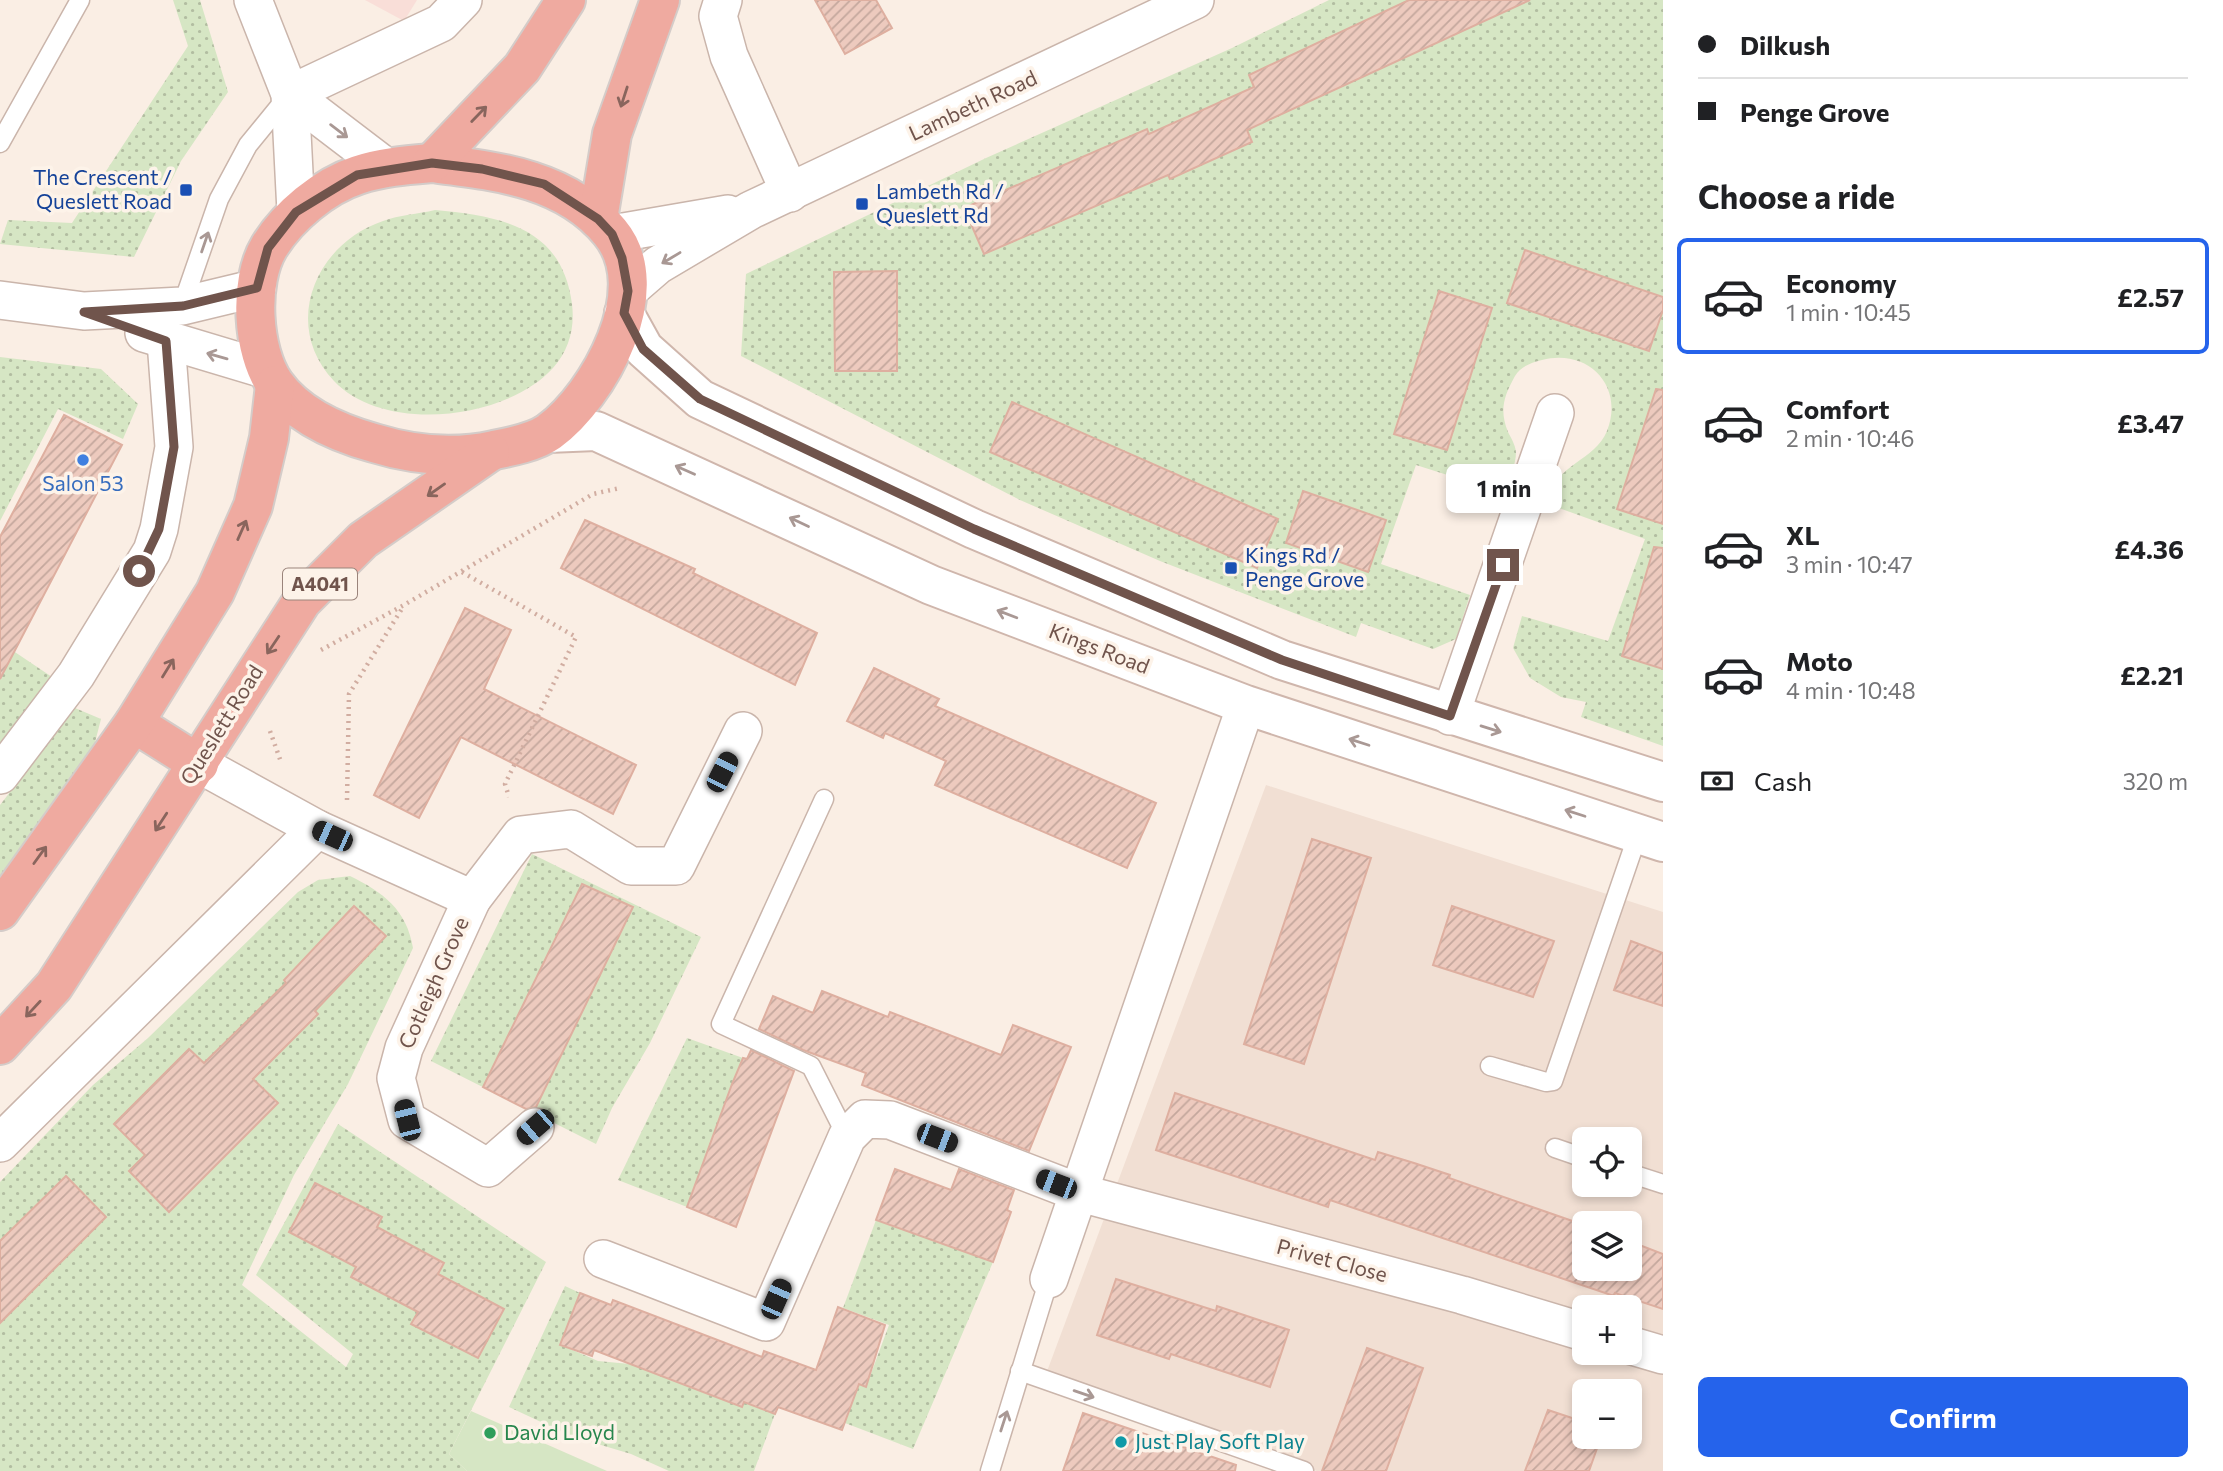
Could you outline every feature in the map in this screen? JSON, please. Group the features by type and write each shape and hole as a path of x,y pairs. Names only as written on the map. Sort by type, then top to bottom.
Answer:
{"highway":[{"path":"432,163 522,68 566,0"},
{"path":"605,227 612,134 660,0"},
{"path":"432,163 482,169 544,184 605,227 622,258 626,302 612,352 589,392 548,433 492,451 437,456 400,451 326,425 298,408 271,378 257,345 257,288 268,248 296,212 357,175 387,168 432,163"},
{"path":"0,911 134,723 215,593 253,506 269,438 271,378"},
{"name":"Queslett Road","path":"0,1045 54,986 302,601 363,540 492,451"},
{"path":"134,723 199,764"}],"main road":[{"path":"626,302 643,349 700,399 974,529 1282,660 1648,778 1638,834"},
{"name":"Kings Road","path":"548,433 596,431 932,584 1246,705 1638,834"}],"street":[{"path":"253,0 290,94 296,212"},
{"path":"290,94 441,23 463,0"},
{"path":"723,0 718,16 729,56 790,193"},
{"name":"Lambeth Road","path":"626,302 659,265 751,210 1195,0"},
{"path":"290,94 387,168"},
{"name":"Lambeth Road","path":"605,227 751,210"},
{"path":"84,312 183,306 257,288"},
{"path":"0,300 84,312 271,378"},
{"path":"0,775 76,675 152,551 159,529 174,447 166,341"},
{"path":"1450,716 1556,413"},
{"path":"1049,1279 1246,705"},
{"path":"521,835 571,829 631,866 676,866 743,731"},
{"name":"Cotleigh Grove","path":"199,764 317,830 472,899"},
{"path":"0,1143 317,830"},
{"name":"Cotleigh Grove","path":"521,835 472,899 404,1048 396,1078 407,1120 488,1168 535,1127"},
{"name":"Privet Close","path":"847,1137 864,1119 890,1120 1080,1193 1572,1328"},
{"path":"603,1259 766,1322 847,1137"},
{"path":"1642,1349 1663,1355"}],"lane":[{"path":"0,143 80,0"},
{"path":"183,306 219,200 248,145 290,94"},
{"path":"824,799 721,1024 811,1066 847,1137"},
{"path":"1490,1066 1546,1082 1553,1081 1638,834"},
{"path":"1555,1148 1572,1154"},
{"path":"1642,1177 1663,1184"},
{"path":"990,1471 1049,1279"},
{"path":"1020,1371 1304,1471"}],"path":[{"path":"319,651 404,606 593,494 625,487"},
{"path":"462,572 576,637 505,784 521,835"},
{"path":"347,804 349,694 404,606"}],"shaded area":[{"path":"365,0 417,0 404,21"},
{"path":"1266,785 1663,912 1663,1471 1317,1471 1046,1374"}],"green space":[{"path":"173,0 200,0 228,92 181,161 134,257 0,244 8,220 72,223 188,46"},
{"path":"1329,0 1663,0 1663,746 1581,717 1586,702 1561,697 1530,678 1513,648 1522,616 1608,641 1645,539 1545,503 1558,479 1594,449 1607,431 1611,399 1606,385 1587,365 1558,358 1542,360 1523,367 1515,376 1503,410 1505,424 1516,452 1514,467 1504,493 1416,465 1381,564 1470,595 1456,639 1433,649 1361,623 1356,637 1160,561 1020,500 741,356 746,274 986,158 1232,48"},
{"path":"435,210 483,216 505,222 542,242 556,258 566,278 573,313 570,338 553,368 532,386 506,399 476,409 445,414 413,414 383,409 356,398 334,381 318,359 310,336 308,312 313,289 324,267 339,248 359,232 389,219"},
{"path":"0,357 101,369 138,404 123,439 58,409 0,521"},
{"path":"0,642 52,677 0,750"},
{"path":"75,708 101,719 91,758 0,881 0,805"},
{"path":"532,854 701,937 650,1043 612,1108 596,1144 431,1061"},
{"path":"350,876 392,904 405,923 413,948 348,1084 294,1175 242,1285 346,1367 353,1354 256,1275 338,1124 546,1262 449,1454 467,1471 0,1471 0,1182 93,1085 148,1038 298,892 318,880"},
{"path":"687,1038 743,1058 687,1207 618,1180"},
{"path":"876,1220 993,1262 913,1449 845,1423 859,1384 866,1387 889,1325 843,1308"},
{"path":"565,1286 580,1293 561,1345 598,1361 630,1364 741,1407 744,1402 775,1414 754,1471 669,1471 631,1454 571,1436 509,1407"},
{"name":"David Lloyd","path":"471,1411 607,1471 467,1471 449,1454"}],"building":[{"path":"815,0 876,0 892,28 845,54"},
{"path":"1409,0 1530,0 1247,130 1252,142 1170,179 1168,175 984,254 964,208 1147,129 1149,134 1254,87 1249,75"},
{"path":"1525,250 1663,297 1663,310 1649,351 1507,303"},
{"path":"897,271 897,371 835,371 834,272"},
{"path":"1439,291 1492,308 1447,450 1394,434"},
{"path":"1656,389 1663,390 1663,524 1617,509"},
{"path":"1012,402 1278,519 1257,568 990,452"},
{"path":"64,415 122,445 0,679 0,537"},
{"path":"1303,491 1386,520 1368,572 1286,543"},
{"path":"585,520 695,569 693,573 817,633 795,685 561,568"},
{"path":"1654,547 1663,548 1663,669 1622,656"},
{"path":"465,608 511,630 484,689 636,765 613,814 461,737 419,818 374,795"},
{"path":"874,668 939,699 935,706 1156,803 1127,868 935,785 946,761 885,733 883,738 847,721"},
{"path":"1312,839 1371,858 1304,1064 1244,1044"},
{"path":"582,884 633,907 536,1107 526,1109 483,1087"},
{"path":"354,906 386,936 315,1011 318,1014 253,1079 278,1103 169,1212 129,1171 145,1155 114,1124 189,1049 204,1063 286,983 284,980"},
{"path":"1452,906 1554,941 1533,997 1433,965"},
{"path":"1631,941 1663,953 1663,1006 1614,990"},
{"path":"822,991 888,1017 890,1012 1001,1055 1013,1025 1071,1047 1029,1151 862,1085 866,1073 803,1050 759,1029 773,996 813,1013"},
{"path":"751,1050 794,1071 736,1227 687,1207 732,1084 743,1058 747,1059"},
{"path":"1175,1093 1375,1160 1378,1152 1414,1163 1572,1221 1572,1281 1642,1281 1642,1246 1663,1254 1663,1309 1642,1302 1642,1295 1611,1295 1330,1200 1328,1207 1156,1150"},
{"path":"895,1169 951,1190 959,1169 1014,1190 1007,1210 1011,1212 993,1262 876,1220"},
{"path":"66,1176 106,1217 0,1323 0,1241"},
{"path":"315,1183 382,1217 377,1227 444,1263 438,1274 504,1309 478,1358 411,1324 418,1312 351,1277 356,1267 289,1232"},
{"path":"1116,1279 1216,1311 1217,1306 1289,1330 1270,1387 1171,1354 1169,1359 1097,1335"},
{"path":"580,1293 611,1305 613,1300 762,1357 764,1351 816,1370 838,1307 885,1325 866,1387 859,1384 842,1430 778,1407 775,1414 744,1402 742,1407 594,1350 592,1356 560,1345"},
{"path":"1367,1348 1423,1368 1386,1471 1322,1471"},
{"path":"1548,1410 1572,1418 1572,1449 1597,1449 1589,1471 1525,1471"},
{"name":"Just Play Soft Play","path":"1083,1413 1236,1465 1235,1471 1063,1471"}],"place":[{"name":"The Crescent / Queslett Road","path":"186,190"},
{"name":"Lambeth Rd / Queslett Rd","path":"862,204"},
{"name":"Salon 53","path":"83,460"},
{"name":"Kings Rd / Penge Grove","path":"1231,568"},
{"name":"David Lloyd","path":"490,1433"},
{"name":"Just Play Soft Play","path":"1121,1442"}],"route":[{"path":"139,571 152,551 159,529 174,447 166,341 84,312 183,306 215,301 257,288 268,248 296,212 357,175 387,168 432,163 520,176 544,184 598,219 612,234 622,258 628,291 624,313 643,349 700,399 974,529 1282,660 1450,716 1503,565"}]}
